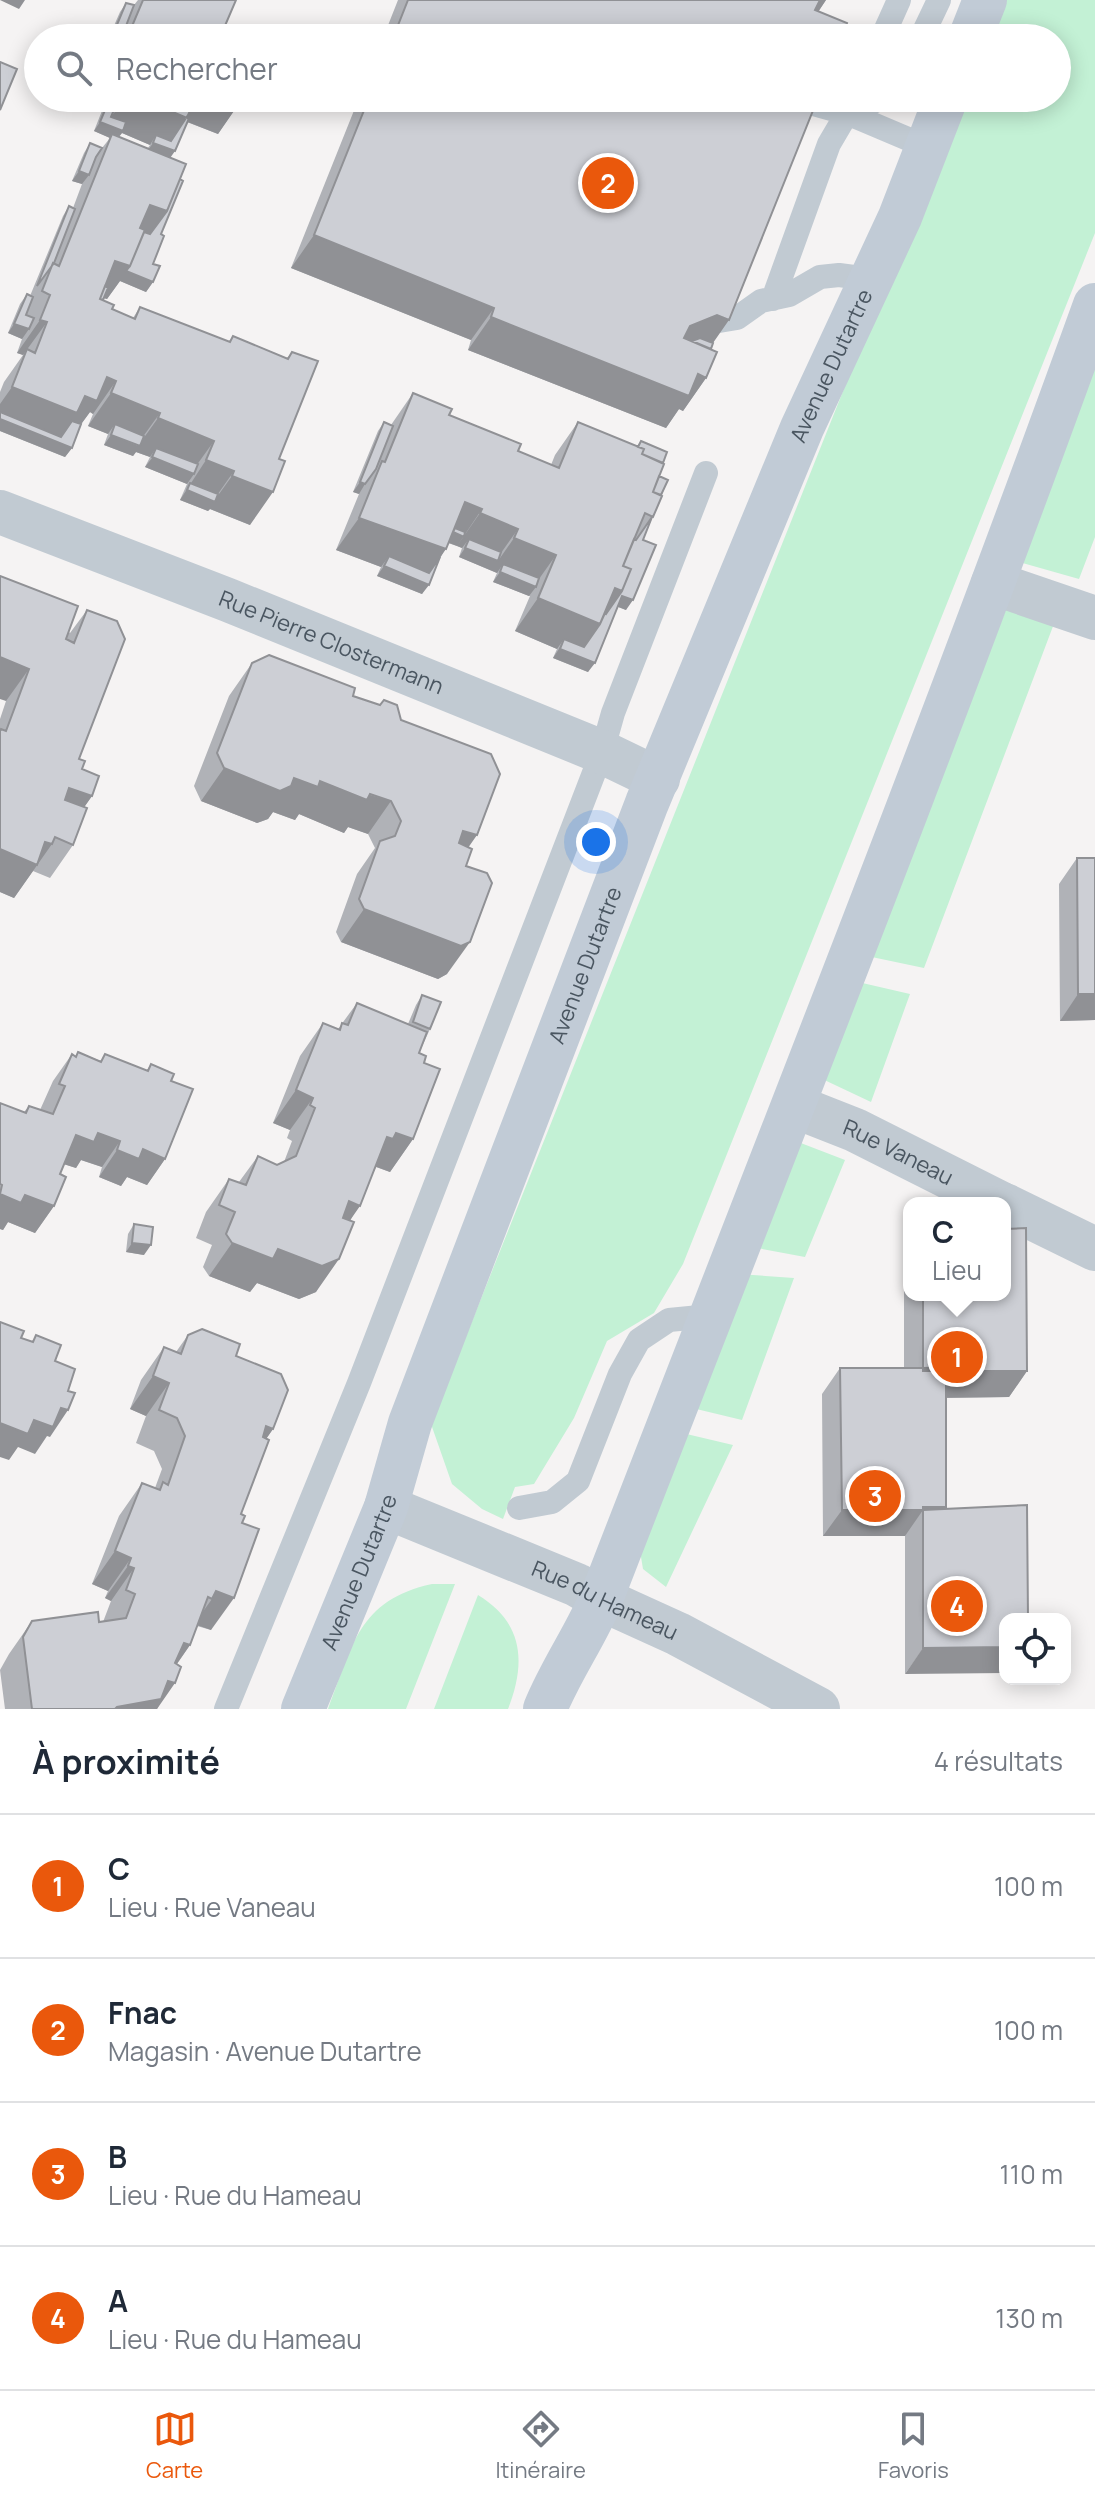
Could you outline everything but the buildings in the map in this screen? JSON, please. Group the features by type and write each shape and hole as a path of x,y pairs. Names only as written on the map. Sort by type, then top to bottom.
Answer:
{"main road":[{"path":"976,24 985,0"},
{"name":"Avenue Dutartre","path":"303,1709 386,1507 410,1423 569,1003 658,779 802,428 900,217 941,112"},
{"path":"545,1709 601,1599 794,1106 1095,305"}],"street":[{"name":"Rue Pierre Clostermann","path":"0,512 241,605 602,752 658,779"},
{"path":"993,583 1095,618"},
{"name":"Rue Vaneau","path":"794,1106 855,1130 988,1197"},
{"name":"Rue Vaneau","path":"1011,1208 1095,1249"},
{"name":"Rue du Hameau","path":"386,1507 577,1585 678,1634 818,1709"}],"lane":[{"path":"888,24 899,0"},
{"path":"928,24 939,0"},
{"path":"773,299 829,144 848,112"},
{"path":"863,112 927,147"},
{"path":"719,321 737,318 761,301 789,295 820,277 839,275 869,279"},
{"path":"226,1709 359,1383 706,473"},
{"path":"519,1508 552,1502 578,1481 620,1374 639,1340 669,1320 710,1316"}],"green space":[{"path":"999,0 1095,0 1095,233 683,1264 654,1313 607,1341 574,1418 534,1484 515,1487 503,1519 482,1509 452,1484 431,1424 954,112 1071,112 1071,24 990,24"},
{"path":"1095,355 1095,537 1079,579 1019,562"},
{"path":"1009,602 1055,621 924,968 867,956"},
{"path":"858,982 910,994 871,1102 818,1077"},
{"path":"793,1140 845,1160 805,1257 752,1247"},
{"path":"738,1274 794,1278 742,1420 688,1407"},
{"path":"678,1432 733,1445 666,1587 643,1569 637,1533"},
{"path":"432,1584 455,1584 406,1709 328,1709 352,1646 373,1614 407,1591"},
{"path":"478,1595 505,1618 517,1645 517,1676 508,1709 434,1709"}],"place":[{"name":"Fnac","path":"608,183"},
{"name":"C","path":"957,1357"},
{"name":"B","path":"875,1496"},
{"name":"A","path":"957,1606"}]}
